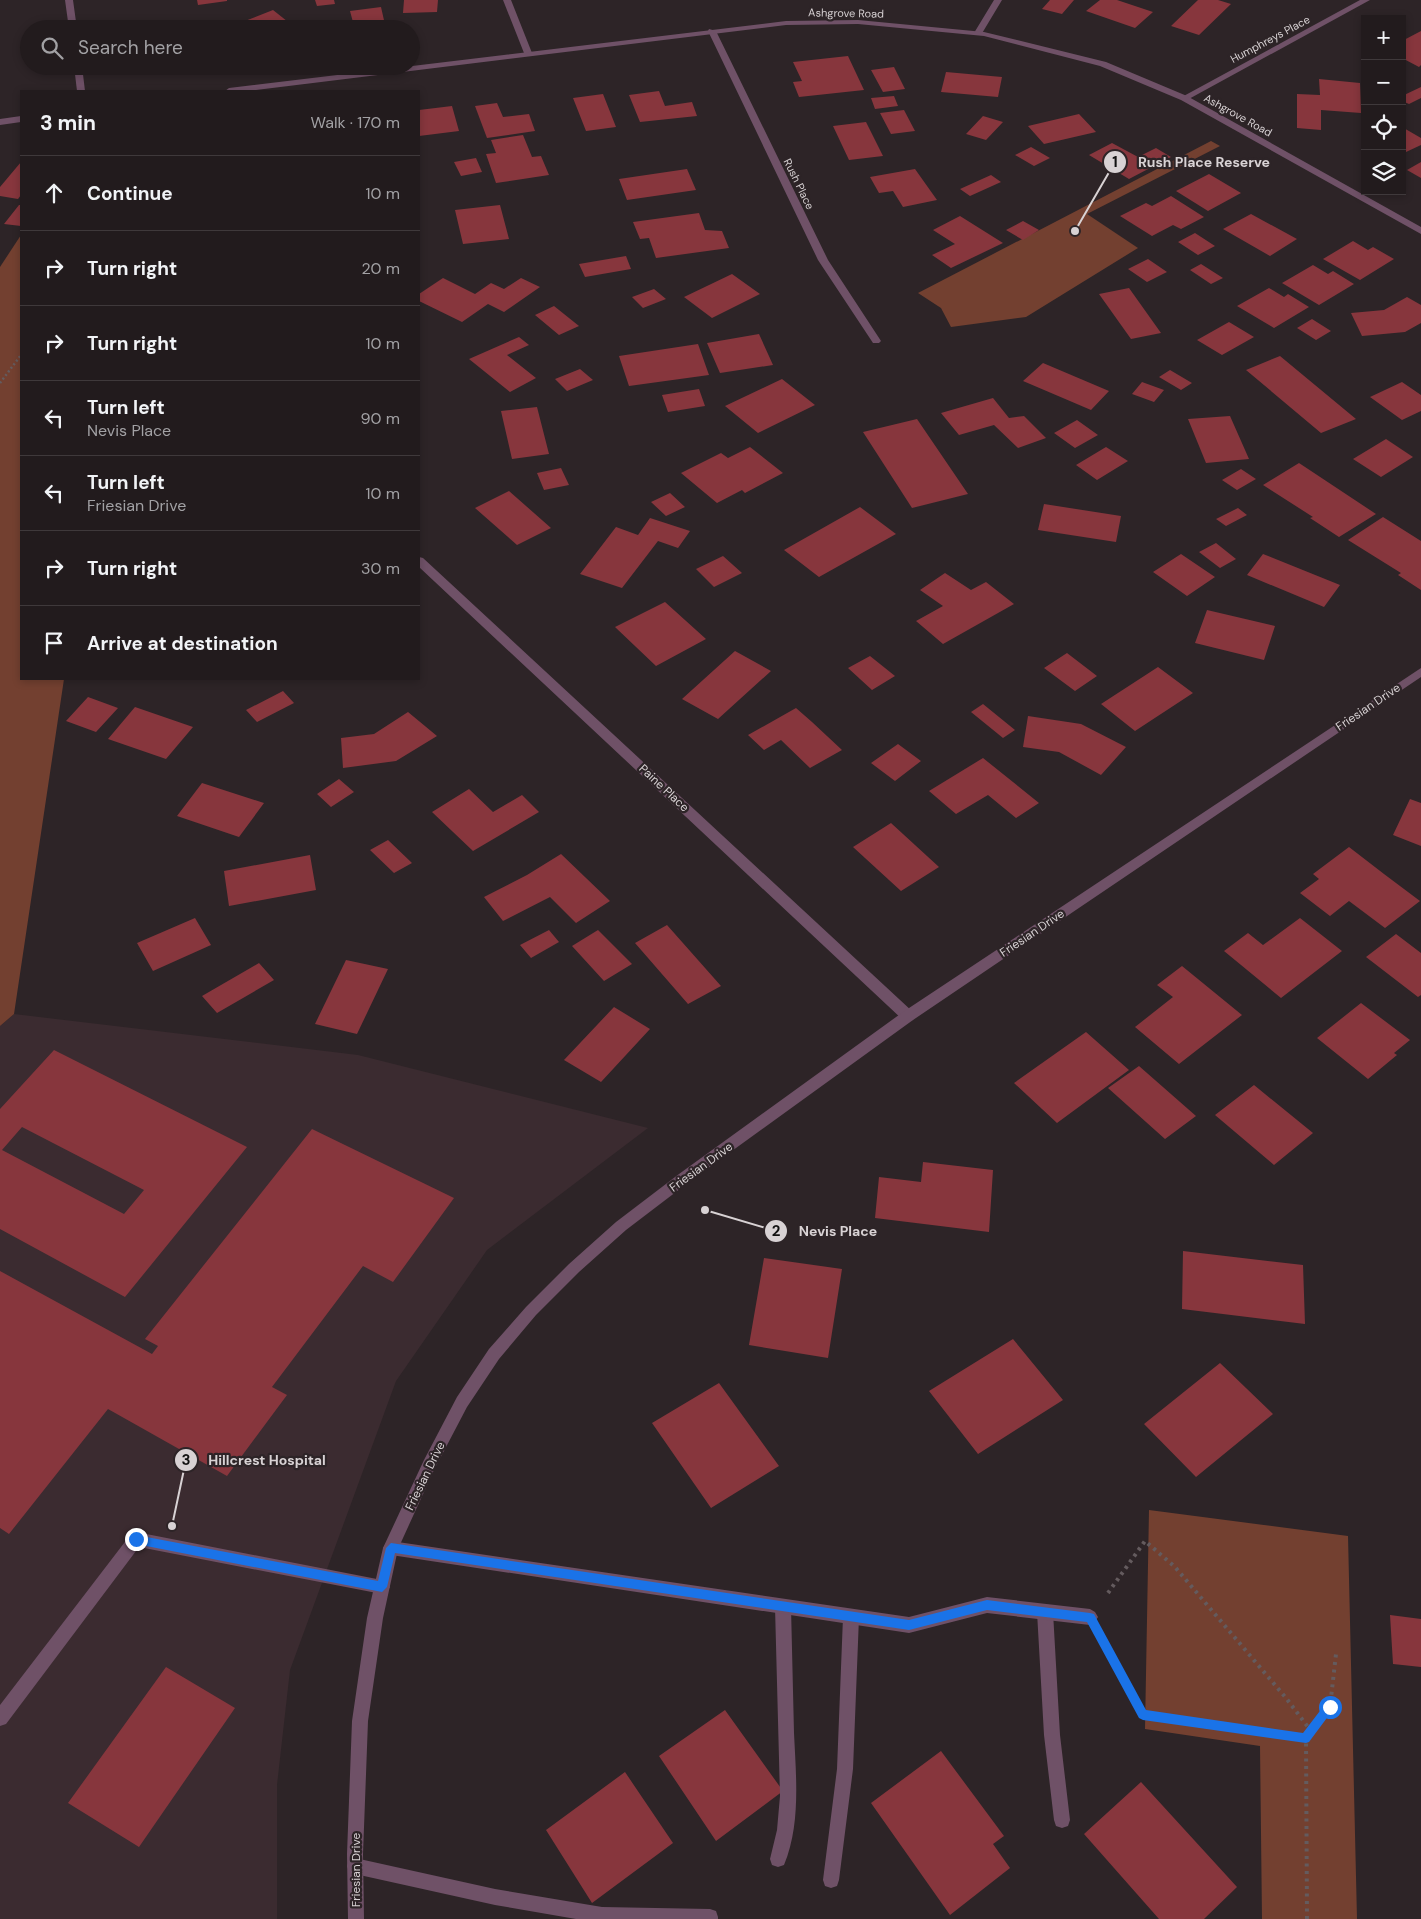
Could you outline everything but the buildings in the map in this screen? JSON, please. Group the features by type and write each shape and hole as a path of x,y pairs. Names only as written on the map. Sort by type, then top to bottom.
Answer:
{"street":[{"path":"69,0 72,20"},
{"path":"507,0 528,53"},
{"path":"978,33 998,0"},
{"name":"Humphreys Place","path":"1184,98 1366,0"},
{"name":"Ashgrove Road","path":"420,67 786,23 858,22 978,33 1042,47 1103,64 1184,98 1421,232"},
{"name":"Rush Place","path":"712,31 823,260 876,341"},
{"path":"79,75 81,90"},
{"name":"Ashgrove Road","path":"237,90 355,75"},
{"path":"0,122 20,119"},
{"name":"Paine Place","path":"420,562 908,1016"},
{"name":"Friesian Drive","path":"356,1919 355,1866 360,1721 375,1618 391,1548 429,1465 462,1402 494,1354 531,1311 574,1268 621,1226 908,1016 1421,672"},
{"path":"0,1718 136,1539 382,1587"},
{"path":"391,1548 909,1625 987,1605 1090,1618"},
{"path":"778,1859 785,1830 788,1796 783,1607"},
{"path":"1045,1612 1052,1735 1062,1820"},
{"path":"832,1880 845,1769 851,1617"},
{"path":"355,1866 495,1897 602,1915 710,1917"}],"path":[{"path":"0,383 20,356"},
{"path":"1306,1738 1143,1715 1090,1618 1145,1541 1175,1567 1286,1698 1311,1731"},
{"path":"1307,1919 1306,1738 1330,1707 1336,1654"}],"shaded area":[{"path":"1211,141 1220,146 1087,214 1138,248 1026,317 951,327 941,308 918,293"},
{"path":"20,237 20,680 64,680 14,1014 0,1026 0,267"},
{"path":"14,1014 358,1055 648,1128 487,1250 396,1381 290,1670 277,1785 277,1919 0,1919 0,1026"},
{"path":"1149,1510 1348,1536 1357,1919 1262,1919 1260,1746 1145,1729"}],"place":[{"name":"Rush Place Reserve","path":"1075,231"},
{"name":"Nevis Place","path":"705,1210"},
{"name":"Hillcrest Hospital","path":"172,1526"}],"route":[{"path":"136,1539 382,1587 391,1548 909,1625 987,1605 1090,1618 1143,1715 1306,1738 1330,1707"}]}
